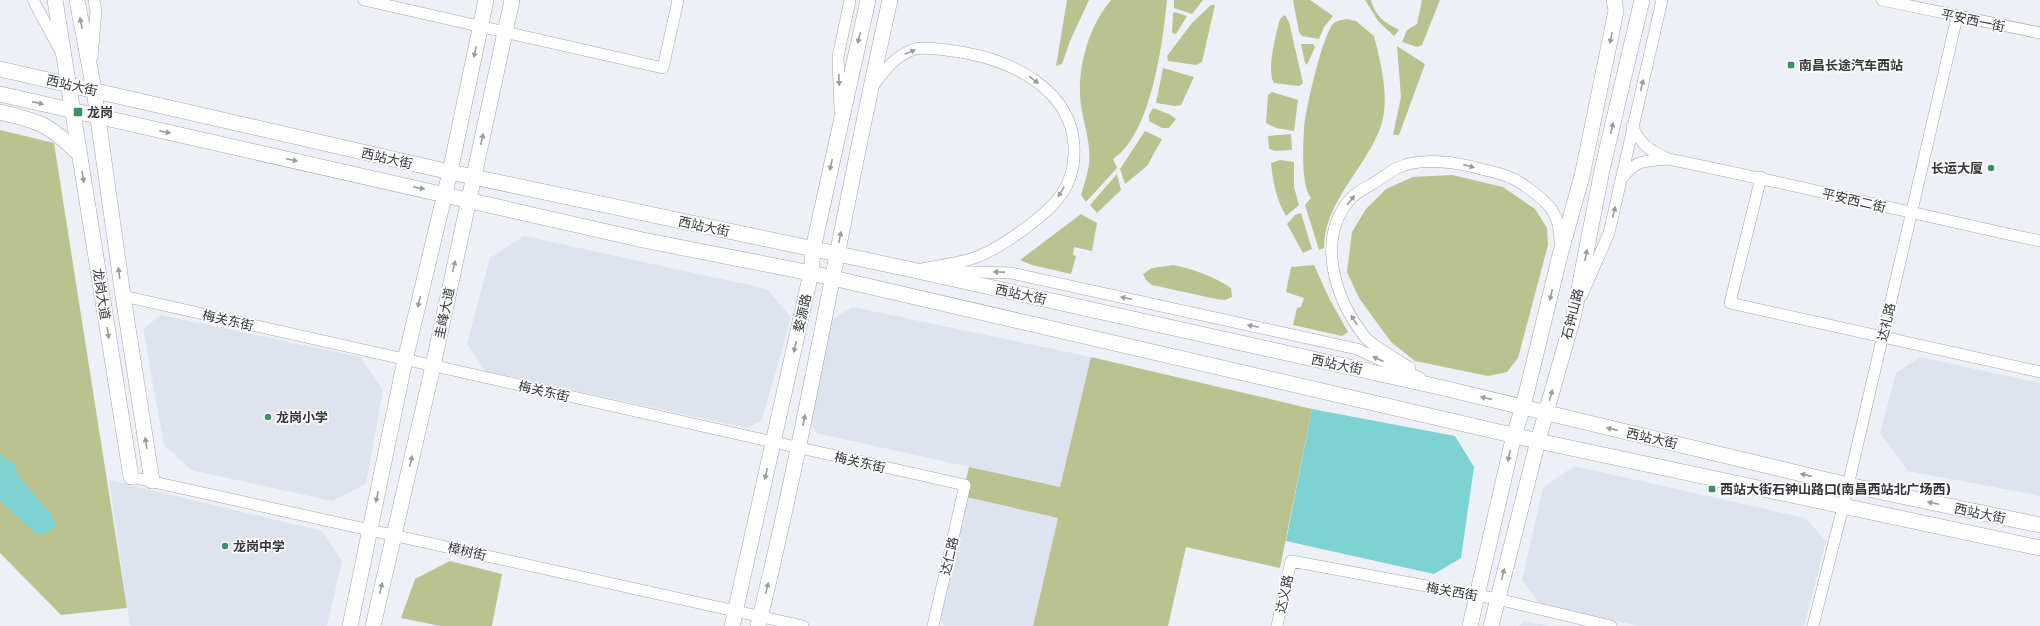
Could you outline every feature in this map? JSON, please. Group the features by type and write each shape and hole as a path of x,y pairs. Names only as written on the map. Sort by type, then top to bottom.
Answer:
{"main road":[{"name":"龙岗大道","path":"55,0 131,477"},
{"name":"龙岗大道","path":"77,0 94,90 123,296 152,481"},
{"name":"圭峰大道","path":"350,626 405,360 450,172 486,0"},
{"name":"圭峰大道","path":"373,626 433,366 512,0"},
{"name":"婺源路","path":"732,626 811,273 813,249 840,120 868,0"},
{"name":"婺源路","path":"760,621 798,448 858,143 872,86 890,0"},
{"name":"石钟山路","path":"1470,626 1514,435 1523,407 1560,255 1582,176 1616,11 1614,0"},
{"name":"石钟山路","path":"1491,626 1538,441 1574,314 1602,170 1642,0"},
{"name":"西站大街","path":"0,69 450,172 836,255 914,270 1439,387 1848,485 2040,526"},
{"name":"西站大街","path":"0,94 643,240 811,273 831,279 1538,441 2040,548"},
{"path":"0,112 35,120 59,134 80,155"}],"street":[{"path":"33,0 65,61"},
{"path":"90,72 96,12 94,0"},
{"path":"364,0 663,68 678,0"},
{"path":"844,0 846,20"},
{"path":"840,120 838,57 850,0"},
{"path":"1574,314 1609,233 1632,126 1662,0"},
{"name":"平安西一街","path":"1882,0 2040,34"},
{"name":"达礼路","path":"1813,626 1843,507 1956,17"},
{"path":"872,86 894,59 914,49 940,49 989,58 1027,75 1049,91 1066,114 1073,138 1075,158 1071,175 1061,194 1044,214 1006,241 971,259 914,270"},
{"path":"1632,126 1638,139 1650,151 1668,159"},
{"path":"1621,179 1631,166 1645,161 1668,159"},
{"name":"平安西二街","path":"1668,159 1760,177 1911,213 2040,241"},
{"path":"1439,387 1366,338 1348,310 1333,275 1331,251 1338,221 1352,197 1398,168 1420,163 1456,162 1512,177 1533,192 1554,212 1560,225 1560,255"},
{"path":"1760,177 1730,302 2040,372"},
{"name":"梅关东街","path":"123,296 965,485"},
{"name":"樟树街","path":"131,477 735,611 760,621 803,626"},
{"name":"达仁路","path":"933,626 965,485"},
{"name":"梅关西街","path":"1291,561 1497,599 1611,626"},
{"name":"达义路","path":"1277,626 1291,561"}],"shaded area":[{"path":"524,236 767,289 791,317 762,420 746,428 485,371 467,344 490,258"},
{"path":"853,307 1091,357 1060,487 816,433 805,410 821,326"},
{"name":"龙岗小学","path":"161,315 360,357 383,390 366,484 332,501 191,470 164,445 143,329"},
{"path":"1920,357 2040,383 2040,496 1908,471 1880,433 1896,373"},
{"path":"1574,466 1805,518 1826,541 1804,626 1639,626 1540,604 1522,580 1543,488"},
{"name":"龙岗中学","path":"109,480 322,531 342,561 327,626 130,626"},
{"path":"962,496 1058,518 1033,626 944,626 935,610"},
{"path":"1525,621 1550,626 1518,626"}],"green space":[{"path":"1067,0 1089,0 1070,41 1062,64 1056,66"},
{"path":"1111,0 1167,0 1158,62 1146,109 1137,130 1126,147 1113,159 1117,168 1086,202 1081,195 1088,171 1089,156 1088,141 1081,106 1080,78 1082,64 1090,36 1103,11"},
{"path":"1174,0 1203,0 1192,14 1174,8"},
{"path":"1293,0 1310,0 1333,16 1324,27 1319,39 1302,36 1299,32"},
{"path":"1365,0 1371,0 1378,15 1389,25 1399,30 1394,36 1378,21"},
{"path":"1422,0 1440,0 1422,45 1417,47 1402,42 1407,30 1417,24"},
{"path":"1211,5 1215,5 1202,62 1196,65 1168,61 1167,56 1192,23"},
{"path":"1175,12 1187,16 1176,34 1172,33 1173,13"},
{"path":"1285,15 1289,22 1303,83 1299,86 1274,83 1272,77 1271,61 1274,43 1280,19"},
{"path":"1347,19 1356,21 1374,36 1384,81 1384,115 1381,126 1366,156 1338,200 1326,231 1324,248 1319,250 1305,205 1311,198 1306,185 1303,166 1305,121 1319,58 1324,43 1333,24 1340,20"},
{"path":"1301,44 1313,44 1315,47 1307,65 1305,63"},
{"path":"1397,46 1425,64 1399,135 1393,135 1401,97"},
{"path":"1163,68 1194,77 1181,105 1175,106 1156,103"},
{"path":"1272,92 1298,100 1294,131 1276,128 1266,123 1268,95"},
{"path":"1153,108 1169,114 1176,119 1169,128 1162,128 1149,121 1149,115"},
{"path":"0,130 54,143 127,608 61,615 0,553"},
{"path":"1145,131 1162,139 1147,166 1125,184 1120,169"},
{"path":"1291,134 1292,150 1275,151 1269,149 1268,136"},
{"path":"1280,160 1294,162 1294,187 1299,205 1286,216 1276,190 1271,163"},
{"path":"1117,174 1121,190 1097,213 1090,205"},
{"path":"1452,175 1503,187 1535,209 1547,228 1548,245 1518,358 1507,372 1488,376 1415,361 1391,342 1359,298 1347,272 1352,232 1366,209 1386,189 1413,177"},
{"path":"1301,213 1312,249 1303,253 1287,224 1295,215"},
{"path":"1081,214 1097,223 1092,251 1074,247 1073,255 1076,256 1071,274 1032,265 1020,260"},
{"path":"1174,265 1204,274 1217,280 1231,288 1232,297 1225,300 1216,299 1152,285 1146,280 1143,274 1152,268"},
{"path":"1314,265 1330,300 1348,332 1342,336 1293,325 1297,308 1301,307 1304,298 1286,292 1291,267"},
{"path":"1091,357 1312,409 1280,568 1186,547 1168,626 1033,626 1058,518 962,496 969,467 1060,487"},
{"path":"450,561 502,574 492,626 440,626 401,618 415,579"}],"water":[{"path":"1312,409 1455,436 1474,467 1461,558 1434,574 1286,541"},
{"path":"0,455 15,465 18,476 49,512 57,527 38,536 0,501"}],"place":[{"name":"南昌长途汽车西站","path":"1791,65"},
{"name":"龙岗","path":"78,112"},
{"name":"长运大厦","path":"1991,168"},
{"name":"龙岗小学","path":"268,417"},
{"name":"西站大街石钟山路口(南昌西站北广场西)","path":"1712,489"},
{"name":"龙岗中学","path":"225,546"}]}
